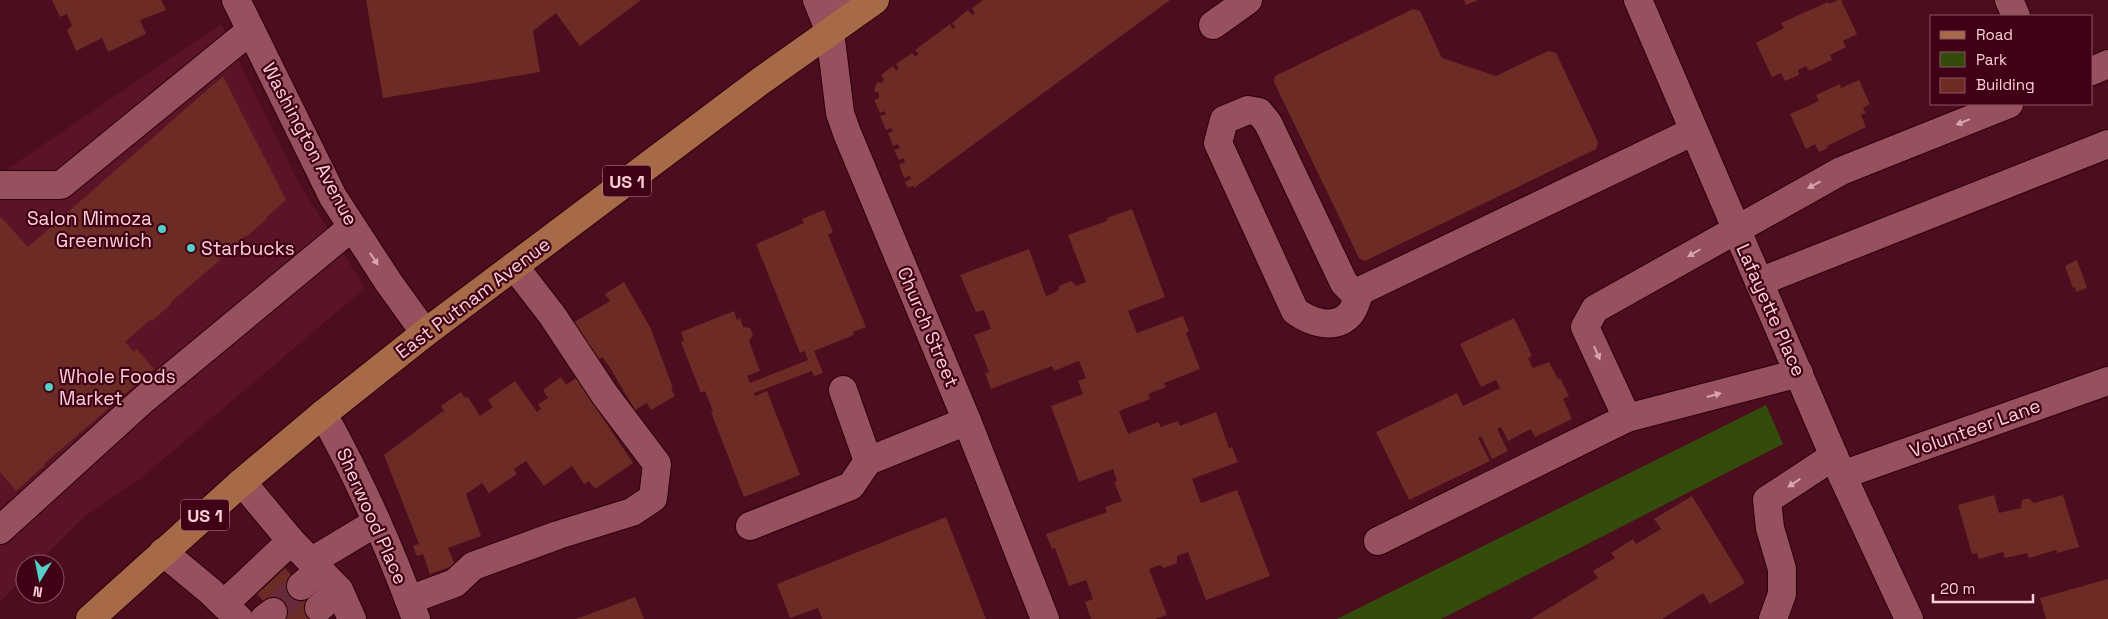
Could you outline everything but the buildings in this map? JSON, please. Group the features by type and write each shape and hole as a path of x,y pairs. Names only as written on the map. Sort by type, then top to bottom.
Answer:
{"main road":[{"name":"East Putnam Avenue","path":"90,619 242,482 323,414 425,333 875,0"}],"street":[{"name":"Washington Avenue","path":"236,0 333,197 425,333"},
{"path":"817,0 830,32"},
{"path":"830,32 841,0"},
{"path":"1213,25 1248,0"},
{"name":"Lafayette Place","path":"1638,0 1838,466 1909,619"},
{"path":"2009,0 2016,15"},
{"path":"0,185 61,185 251,30"},
{"name":"Church Street","path":"830,32 840,113 967,421 1045,619"},
{"path":"2093,70 2108,64"},
{"path":"1627,418 1586,327 1595,309 1736,228 1841,171 2006,105"},
{"path":"1360,292 1351,313 1340,321 1321,324 1305,319 1295,311 1218,142 1224,120 1248,110 1259,112 1268,123 1344,283 1352,291 1360,292 1694,131"},
{"path":"1759,282 2108,144"},
{"path":"0,530 143,400 352,226"},
{"path":"412,610 455,583 473,566 558,535 632,512 653,498 657,464 605,395 552,315 514,266"},
{"path":"1378,541 1627,418 1798,373"},
{"name":"Volunteer Lane","path":"1773,619 1782,594 1782,569 1770,528 1767,500 1838,466 2108,381"},
{"path":"843,390 868,461"},
{"name":"Sherwood Place","path":"323,414 353,468 412,610"},
{"path":"750,526 850,486 868,461 967,421"},
{"path":"242,482 291,541 311,572 339,590 352,619"},
{"path":"311,572 377,522"},
{"path":"163,552 231,612 291,541"},
{"path":"319,608 339,590"}],"shaded area":[{"path":"221,24 297,180 365,288 141,478 84,517 47,554 15,554 15,586 0,602 0,174"}],"green space":[{"path":"1766,405 1783,444 1441,619 1337,619"}],"tunnel":[{"path":"273,612 301,586"}],"place":[{"name":"Salon Mimoza Greenwich","path":"162,229"},
{"name":"Starbucks","path":"191,248"},
{"name":"Whole Foods Market","path":"49,387"}]}
